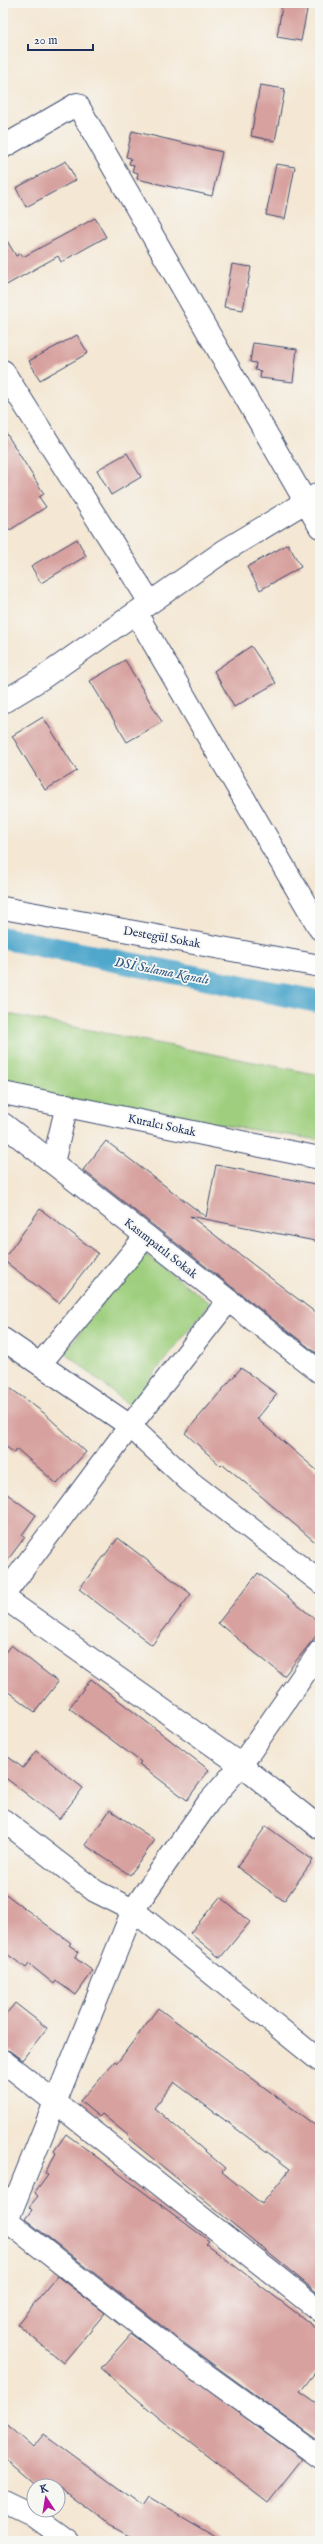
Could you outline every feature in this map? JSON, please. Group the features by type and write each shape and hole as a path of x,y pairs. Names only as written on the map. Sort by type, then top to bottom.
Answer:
{"street":[{"path":"3,147 77,104 313,497 320,527"},
{"path":"3,371 143,608 320,929"},
{"path":"3,702 143,608 224,551 313,497"},
{"name":"Destegül Sokak","path":"3,908 320,966"},
{"name":"Kuralcı Sokak","path":"3,1093 320,1158"},
{"path":"53,1163 67,1105"},
{"name":"Kasımpatılı Sokak","path":"3,1124 320,1372"},
{"path":"40,1364 146,1236"},
{"path":"228,1301 130,1426 3,1597 240,1765 320,1828"},
{"path":"3,1339 130,1426 190,1481 320,1582"},
{"path":"320,1651 240,1765 208,1803 133,1910 5,2225 173,2351 320,2457"},
{"path":"3,1820 95,1890 133,1910 320,2061"},
{"path":"3,2061 56,2101 320,2311"},
{"path":"3,2485 26,2509"},
{"path":"3,2501 26,2512"},
{"path":"36,2518 68,2541"}],"green space":[{"path":"3,1013 320,1075 320,1140 130,1111 3,1088"},
{"path":"141,1251 210,1303 129,1405 65,1353"}],"building":[{"path":"282,6 307,10 301,41 277,37"},
{"path":"260,85 285,89 275,141 251,136"},
{"path":"132,131 222,152 212,196 137,179 138,173 132,171 134,165 129,164 131,158 126,157"},
{"path":"66,161 76,180 26,207 16,188"},
{"path":"276,164 295,167 285,219 266,215"},
{"path":"95,218 106,237 61,262 58,256 3,287 3,234 16,256 21,253 23,257"},
{"path":"232,264 251,267 243,310 224,307"},
{"path":"77,335 88,353 40,380 29,361"},
{"path":"253,343 297,349 293,382 260,378 261,371 255,370 256,363 250,362"},
{"path":"3,428 44,494 39,497 46,507 10,530 3,519"},
{"path":"127,453 141,477 111,495 97,470"},
{"path":"77,539 86,556 41,583 31,566"},
{"path":"288,544 301,567 260,590 247,567"},
{"path":"251,646 276,683 234,707 214,671"},
{"path":"125,660 162,722 127,742 90,681"},
{"path":"43,717 77,771 45,790 12,736"},
{"path":"106,1141 206,1217 216,1165 320,1185 320,1242 190,1216 320,1316 320,1347 316,1353 83,1170"},
{"path":"40,1209 98,1253 59,1303 3,1260"},
{"path":"241,1368 277,1394 257,1419 320,1473 320,1546 223,1464 221,1466 185,1433"},
{"path":"3,1383 44,1413 86,1452 57,1484 17,1449 14,1453 3,1444"},
{"path":"3,1491 36,1515 22,1535 25,1537 3,1566"},
{"path":"118,1538 191,1594 152,1645 79,1589"},
{"path":"258,1573 320,1623 320,1631 284,1676 218,1623"},
{"path":"11,1645 58,1682 35,1712 3,1688 3,1655"},
{"path":"91,1679 209,1770 187,1800 139,1764 141,1762 69,1708"},
{"path":"36,1751 83,1788 59,1819 3,1776 3,1753 23,1768"},
{"path":"110,1810 155,1840 130,1875 85,1845"},
{"path":"266,1826 313,1860 284,1901 237,1867"},
{"path":"3,1892 71,1943 69,1945 79,1952 75,1958 93,1971 76,1995 56,1981 54,1984 29,1964 26,1968 3,1951"},
{"path":"220,1897 250,1922 220,1958 190,1933"},
{"path":"15,2003 47,2028 22,2060 10,2051 3,2049 3,2018"},
{"path":"158,2008 320,2129 320,2295 129,2139 130,2137 102,2114 99,2117 80,2101 115,2061 117,2063","holes":["174,2082 290,2169 262,2204 222,2172 225,2168 154,2108"]},
{"path":"66,2134 209,2241 206,2244 320,2331 320,2366 300,2392 320,2406 320,2436 317,2440 181,2341 25,2219 32,2210 29,2207 38,2196 35,2193 48,2175 45,2173 56,2153 54,2151"},
{"path":"57,2276 105,2313 63,2363 17,2324"},
{"path":"131,2334 302,2459 268,2502 158,2417 101,2368"},
{"path":"3,2421 33,2447 44,2434 143,2506 149,2497 224,2541 139,2541 110,2525 66,2492 66,2478 29,2478 3,2456"}],"waterway":[{"name":"DSİ Sulama Kanalı","path":"3,938 320,1002"}]}
